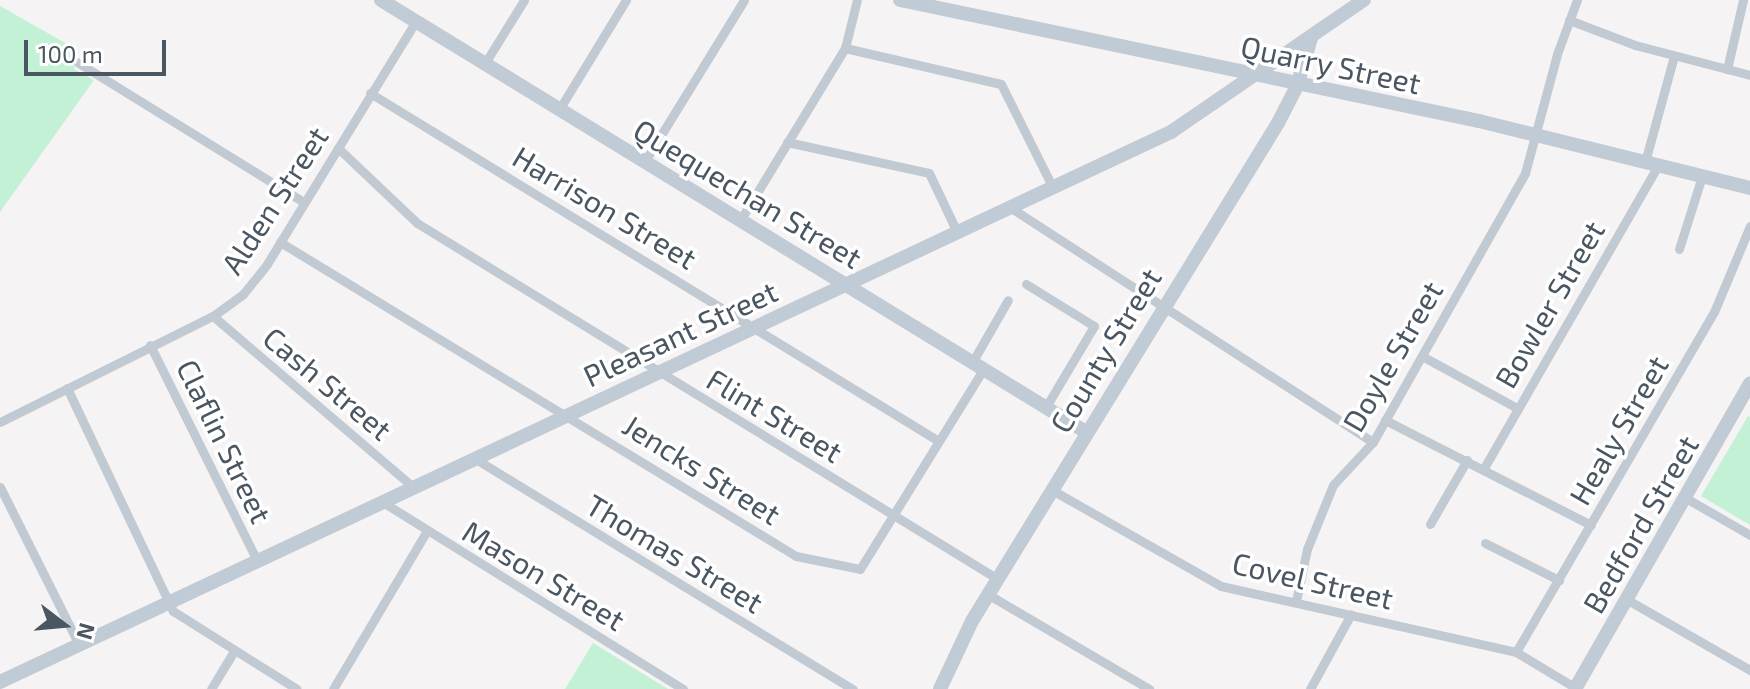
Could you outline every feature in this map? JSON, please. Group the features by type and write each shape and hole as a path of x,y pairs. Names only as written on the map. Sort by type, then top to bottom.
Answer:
{"main road":[{"name":"Quequechan Street","path":"381,0 1086,432"},
{"name":"Quarry Street","path":"900,0 1535,135 1750,188"},
{"name":"Pleasant Street","path":"0,682 168,599 1171,132 1364,0"},
{"name":"County Street","path":"940,689 998,579 1297,86 1311,37"},
{"name":"Bedford Street","path":"1576,688 1684,497 1745,404 1750,384"}],"street":[{"path":"485,63 524,0"},
{"path":"560,108 626,0"},
{"path":"645,161 744,0"},
{"path":"741,219 845,48 857,0"},
{"name":"Doyle Street","path":"1296,601 1307,549 1333,485 1373,442 1525,173 1577,0"},
{"path":"1727,69 1743,0"},
{"path":"1569,20 1674,56 1750,75"},
{"name":"Alden Street","path":"0,422 213,316 248,289 416,21"},
{"path":"845,48 1001,84 1053,188"},
{"name":"Bowler Street","path":"1484,468 1651,163 1674,56"},
{"path":"77,62 304,202"},
{"name":"Harrison Street","path":"370,93 937,440"},
{"path":"787,142 929,173 957,232"},
{"name":"Flint Street","path":"338,148 417,223 998,579"},
{"path":"1679,249 1702,176"},
{"path":"1011,208 1373,442"},
{"name":"Healy Street","path":"1516,652 1714,312 1750,226"},
{"name":"Jencks Street","path":"280,242 568,414 796,556 860,569 892,514"},
{"path":"1026,284 1094,326 1046,407"},
{"path":"892,514 978,365 1008,300"},
{"name":"Cash Street","path":"213,316 413,487"},
{"name":"Claflin Street","path":"150,345 256,559"},
{"path":"1422,356 1517,408"},
{"path":"67,388 173,611 297,689"},
{"path":"1385,420 1591,525"},
{"name":"Thomas Street","path":"474,458 853,689"},
{"path":"1430,524 1467,460"},
{"path":"0,487 78,643"},
{"name":"Covel Street","path":"1052,490 1221,586 1516,652 1576,688"},
{"path":"1684,497 1750,535"},
{"name":"Mason Street","path":"381,501 683,689"},
{"path":"333,689 427,531"},
{"path":"1485,543 1559,580"},
{"path":"989,595 1149,689"},
{"path":"1626,599 1750,670"},
{"path":"1310,689 1351,614"},
{"path":"211,689 234,651"}],"green space":[{"path":"0,6 67,44 75,70 94,80 0,212"},
{"path":"1750,417 1750,525 1701,496"},
{"path":"593,643 668,689 565,689"}]}
